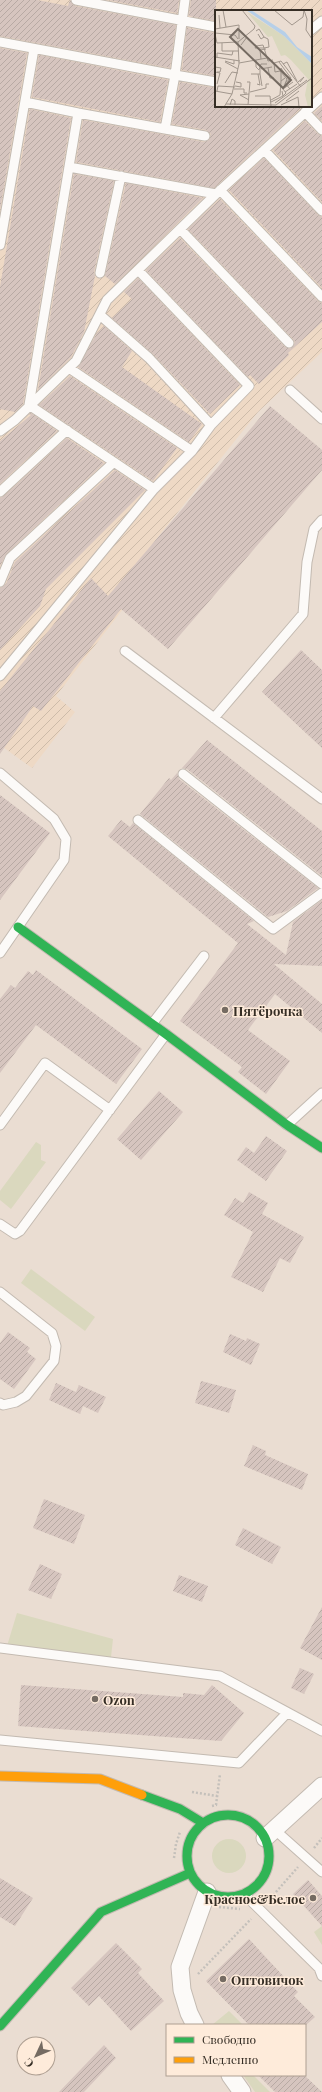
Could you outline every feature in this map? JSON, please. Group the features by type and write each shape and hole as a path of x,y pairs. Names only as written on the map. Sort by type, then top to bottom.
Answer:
{"street":[{"path":"18,927 166,1034 287,1125 322,1148"},
{"path":"0,1776 100,1779 180,1809 203,1823"},
{"path":"206,1897 228,1898 244,1894 252,1890 262,1880 268,1867 270,1834 322,1786"},
{"path":"206,1897 190,1873 186,1860 188,1846 193,1833 203,1823 214,1817 226,1815 238,1816 249,1820 270,1834"},
{"path":"0,2026 101,1912 190,1873"},
{"path":"194,2024 189,2013 182,1990 180,1967 206,1897"},
{"path":"231,2076 242,2092"}],"lane":[{"path":"76,0 215,28"},
{"path":"165,129 175,75 185,0"},
{"path":"312,29 322,21"},
{"path":"0,42 215,82"},
{"path":"0,245 34,49"},
{"path":"312,106 322,97"},
{"path":"25,102 205,136"},
{"path":"0,431 76,361 107,300 218,192 311,107"},
{"path":"305,112 322,130"},
{"path":"29,405 78,113"},
{"path":"264,150 322,211"},
{"path":"69,167 218,192 322,297"},
{"path":"100,273 121,176"},
{"path":"180,229 289,342"},
{"path":"0,676 154,489 192,451 212,425 249,386 138,270"},
{"path":"100,315 149,358 212,425"},
{"path":"69,368 192,451"},
{"path":"290,390 322,419"},
{"path":"29,405 154,489"},
{"path":"0,492 67,430"},
{"path":"0,582 10,558 114,462"},
{"path":"214,718 303,614 307,562 314,529 322,520"},
{"path":"125,651 322,799"},
{"path":"0,773 54,818 66,839 64,860 0,953"},
{"path":"183,774 322,884"},
{"path":"138,820 273,929 322,893"},
{"path":"152,1024 204,956"},
{"path":"0,1224 15,1234 20,1231 166,1034"},
{"path":"0,1125 45,1063 110,1110"},
{"path":"287,1125 322,1093"},
{"path":"0,1292 52,1332 56,1346 54,1361 26,1396 16,1402 3,1405 0,1403"},
{"path":"0,1648 220,1676 322,1731"},
{"path":"0,1740 239,1763 287,1713"},
{"path":"270,1834 322,1872"},
{"path":"244,1894 319,1968 322,1976"}],"path":[{"path":"178,1878 174,1868 176,1844 181,1828 191,1816 204,1808 216,1805 222,1762"},
{"path":"206,1897 229,1909 260,1910"}],"shaded area":[{"path":"0,0 322,0 322,352 258,412 110,597 123,609 56,696 75,712 32,768 0,745"},
{"path":"36,1142 41,1145 41,1160 46,1162 11,1209 0,1200 0,1191"},
{"path":"31,1269 95,1317 85,1331 21,1283"},
{"path":"17,1613 113,1639 111,1657 7,1646"},
{"path":"229,1839 241,1844 246,1856 241,1868 229,1873 217,1868 212,1856 217,1844"},
{"path":"322,1926 322,1945 314,1932"},
{"path":"229,2011 242,2024 213,2024"},
{"path":"244,2076 254,2076 270,2092 255,2092"}],"building":[{"path":"0,0 37,0 68,6 70,0 75,6 176,25 170,68 0,36"},
{"path":"108,0 179,0 177,13"},
{"path":"191,0 216,0 215,21 189,16"},
{"path":"187,28 215,33 215,76 182,70"},
{"path":"0,48 27,53 0,210"},
{"path":"39,55 168,80 160,122 32,97"},
{"path":"180,82 215,88 215,107 302,107 214,188 76,162 83,120 204,142 209,140 211,134 206,130 172,124"},
{"path":"322,106 322,121 314,113"},
{"path":"30,109 71,118 23,404 15,412 0,409 0,287"},
{"path":"305,121 322,136 322,202 273,150"},
{"path":"264,158 318,215 322,217 322,288 229,190"},
{"path":"74,174 114,181 94,272 95,276 84,332 71,357 38,390"},
{"path":"126,183 203,198 115,284 105,276"},
{"path":"220,199 318,301 322,303 322,322 288,353 289,355 259,384 250,375 248,377 146,270 180,238 285,347 290,349 293,347 295,342 293,339 188,229"},
{"path":"138,278 240,385 210,414 153,354 112,318 132,299 124,292"},
{"path":"104,326 132,351 122,367 202,424 189,442 78,367 97,333"},
{"path":"70,376 177,448 153,481 39,405"},
{"path":"270,406 322,450 322,470 168,649 121,609 41,711 33,706 0,754 0,691 91,578 108,596"},
{"path":"31,413 57,431 0,484 0,441 31,415 29,414"},
{"path":"67,438 104,463 6,554 0,566 0,498"},
{"path":"115,470 145,490 46,589 40,606 0,650 0,588 6,584 15,562"},
{"path":"301,650 322,670 322,748 262,692"},
{"path":"207,740 322,831 322,876 187,769 182,768"},
{"path":"177,773 179,779 318,888 287,911 268,917 140,814 169,778 171,780"},
{"path":"0,795 50,833 0,900"},
{"path":"121,820 130,827 133,823 254,921 247,924 286,955 293,922 322,900 322,966 274,964 322,1004 322,1033 275,994 248,1030 290,1061 266,1094 238,1072 242,1067 180,1021 238,943 108,836"},
{"path":"36,970 142,1049 116,1084 36,1025 0,1073 0,999 11,985 15,988 28,971 33,975"},
{"path":"159,1091 183,1112 141,1160 117,1139"},
{"path":"266,1136 287,1151 266,1181 237,1160 246,1147 254,1153"},
{"path":"249,1192 268,1203 262,1214 304,1237 290,1263 280,1258 263,1292 231,1277 253,1232 224,1215 235,1198 243,1203"},
{"path":"8,1332 30,1348 27,1352 36,1359 14,1389 0,1379 0,1343"},
{"path":"230,1334 246,1341 247,1338 260,1344 251,1365 223,1352"},
{"path":"201,1381 236,1390 229,1413 195,1403"},
{"path":"56,1383 76,1392 79,1385 106,1397 98,1413 83,1406 80,1414 49,1400"},
{"path":"253,1445 266,1451 265,1455 308,1474 302,1490 244,1466"},
{"path":"44,1499 85,1515 74,1544 33,1528"},
{"path":"243,1528 281,1547 272,1564 235,1545"},
{"path":"40,1564 62,1574 51,1599 28,1590"},
{"path":"179,1575 208,1586 202,1602 173,1591"},
{"path":"322,1607 322,1660 300,1648"},
{"path":"300,1668 314,1674 304,1694 291,1688"},
{"path":"21,1685 183,1697 183,1693 204,1695 212,1685 244,1713 221,1741 18,1726"},
{"path":"0,1878 33,1898 15,1926 0,1917"},
{"path":"308,1880 322,1896 322,1926 293,1894"},
{"path":"249,1939 298,1992 294,1996 315,2017 306,2025 248,2024 206,1981"},
{"path":"116,1943 142,1969 138,1973 164,2001 131,2031 99,1996 89,2006 71,1988"},
{"path":"104,2045 116,2058 84,2092 59,2092"},
{"path":"259,2076 305,2076 322,2092 275,2092"}],"traffic: fast":[{"path":"18,927 166,1034 287,1125 322,1148"},
{"path":"142,1795 180,1809 203,1823"},
{"path":"220,1815 236,1815 251,1822 262,1833 269,1848 269,1856 269,1864 266,1872 257,1885 244,1894 236,1897 220,1897 205,1890 194,1879 187,1864 187,1848 194,1833 205,1822 220,1815"},
{"path":"0,2026 101,1912 190,1873"}],"traffic: slow":[{"path":"0,1776 100,1779 142,1795"}],"place":[{"name":"Пятёрочка","path":"225,1010"},
{"name":"Ozon","path":"95,1699"},
{"name":"Красное&Белое","path":"313,1898"},
{"name":"Оптовичок","path":"223,1979"}]}
